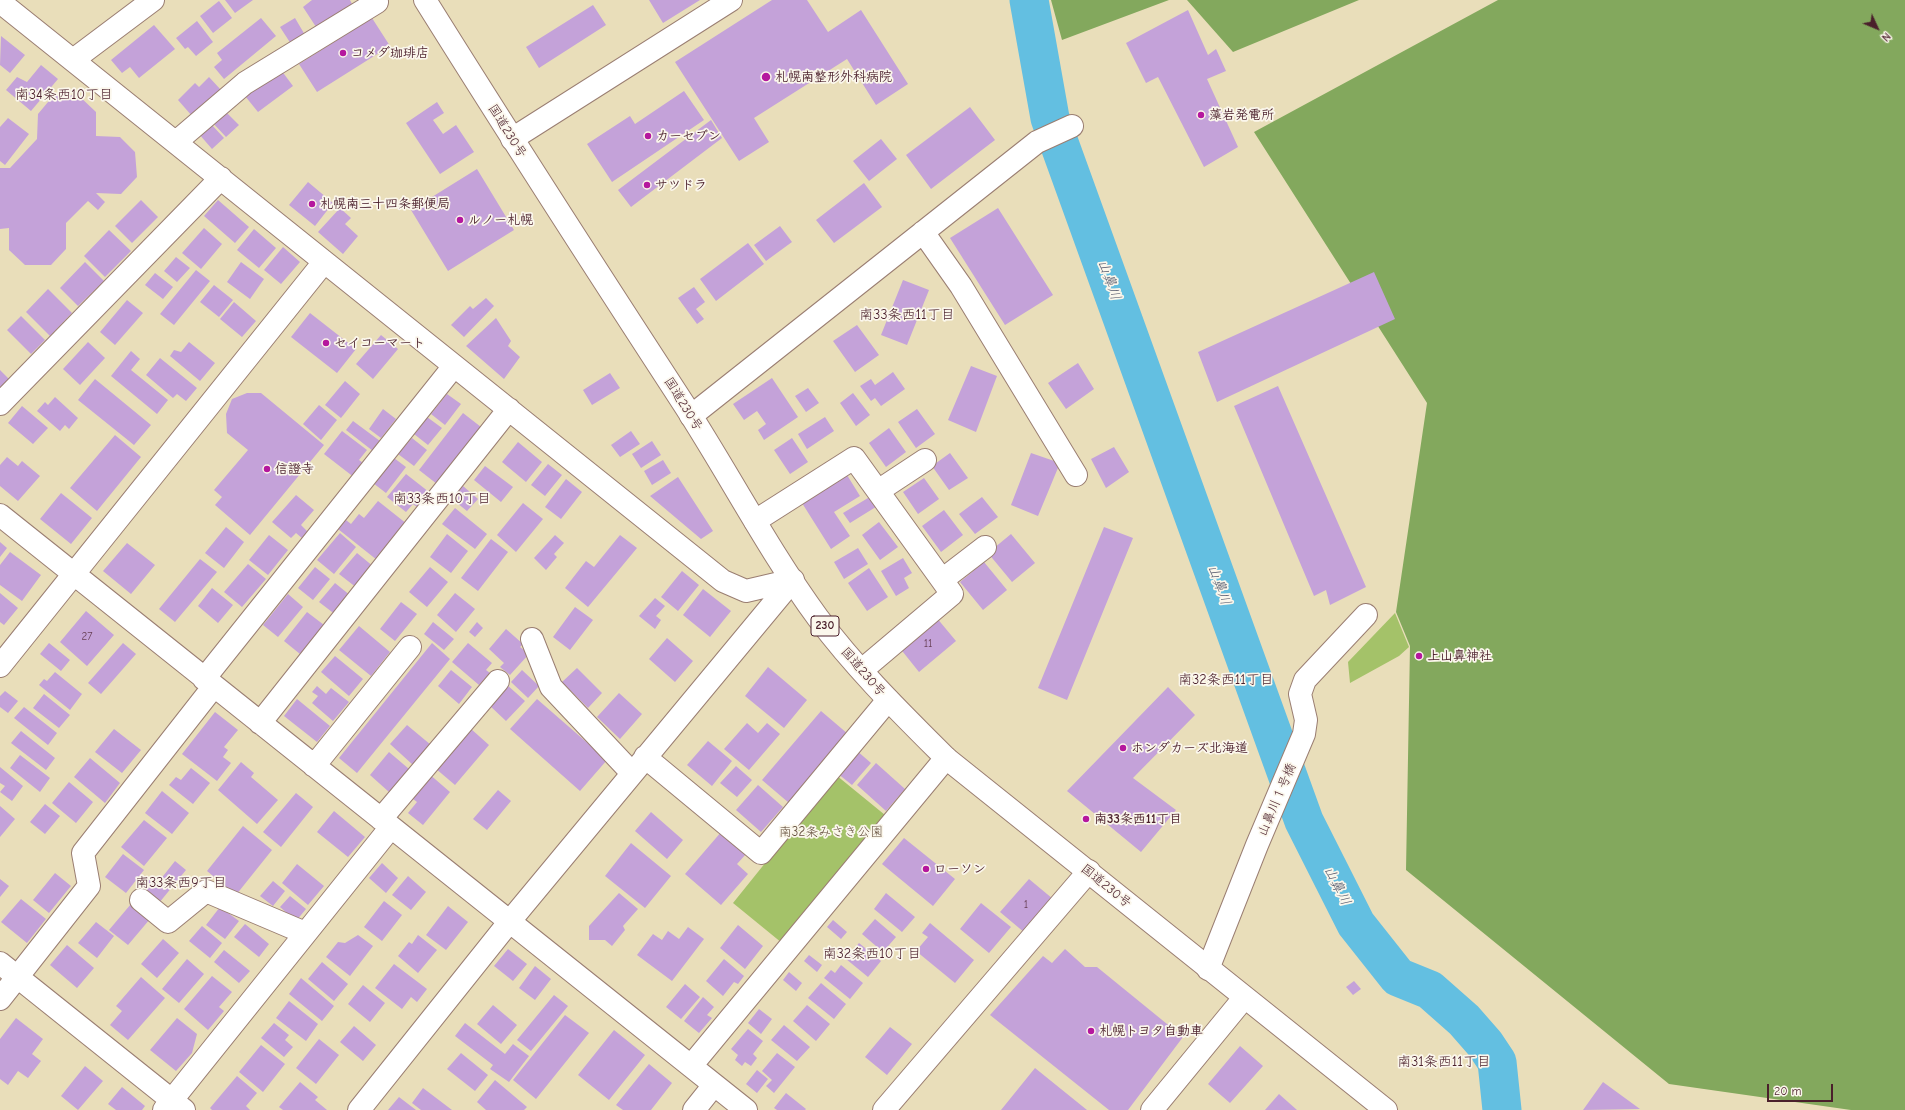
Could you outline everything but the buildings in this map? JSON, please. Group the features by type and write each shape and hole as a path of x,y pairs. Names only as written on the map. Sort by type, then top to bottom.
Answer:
{"main road":[{"path":"73,60 154,0"},
{"name":"国道230号","path":"425,0 512,139 691,416 755,521 793,580 836,641 888,700 946,758 1244,998 1386,1110"},
{"path":"512,139 731,0"},
{"path":"176,142 245,83 376,2"},
{"path":"3,10 73,60 723,581 746,591 793,580"},
{"path":"691,416 1037,142 1072,126"},
{"path":"0,404 221,178"},
{"path":"923,232 961,286 1076,475"},
{"path":"0,666 324,262"},
{"path":"0,999 89,886 83,853 209,683 454,366"},
{"path":"260,723 509,409"},
{"path":"755,521 854,458 942,580 952,594 862,670"},
{"path":"878,491 925,460"},
{"path":"0,515 746,1110"},
{"path":"942,580 986,546"},
{"path":"359,1110 510,921 793,580"},
{"name":"山鼻川１号橋","path":"1208,969 1304,734 1306,720 1300,694 1305,680 1366,614"},
{"path":"532,639 551,687 638,765 761,853 888,700"},
{"path":"314,766 410,647"},
{"path":"0,963 173,1107 386,823 498,681"},
{"path":"691,1066 946,758"},
{"path":"884,1110 1088,871"},
{"path":"141,900 168,922 206,891 304,933"},
{"path":"1152,1110 1244,998"},
{"path":"694,1110 714,1085"}],"green space":[{"path":"1051,0 1169,0 1062,40"},
{"path":"1187,0 1359,0 1233,52"},
{"path":"1498,0 1905,0 1905,1110 1851,1110 1669,1084 1406,870 1410,646 1396,612 1427,403 1254,132"},
{"path":"1395,613 1409,647 1399,656 1350,683 1348,662"},
{"name":"南32条みさき公園","path":"836,775 885,815 782,943 733,903"}],"waterway":[{"name":"山鼻川","path":"1029,0 1050,118 1304,821 1356,924 1398,977 1430,990 1464,1020 1485,1044 1497,1062 1502,1110"}],"place":[{"name":"コメダ珈琲店","path":"343,53"},
{"name":"札幌南整形外科病院","path":"766,77"},
{"name":"藻岩発電所","path":"1201,115"},
{"name":"カーセブン","path":"648,136"},
{"name":"サツドラ","path":"647,185"},
{"name":"札幌南三十四条郵便局","path":"312,204"},
{"name":"ルノー札幌","path":"460,220"},
{"name":"セイコーマート","path":"326,343"},
{"name":"信證寺","path":"267,469"},
{"name":"上山鼻神社","path":"1419,656"},
{"name":"ホンダカーズ北海道","path":"1123,748"},
{"name":"南33条西11丁目","path":"1086,819"},
{"name":"ローソン","path":"926,869"},
{"name":"札幌トヨタ自動車","path":"1091,1031"}],"district":[{"name":"南34条西10丁目","path":"64,95"},
{"name":"南33条西11丁目","path":"907,315"},
{"name":"南33条西10丁目","path":"442,499"},
{"name":"南32条西11丁目","path":"1226,680"},
{"name":"南33条西9丁目","path":"181,883"},
{"name":"南32条西10丁目","path":"872,954"},
{"name":"南31条西11丁目","path":"1444,1062"}]}
